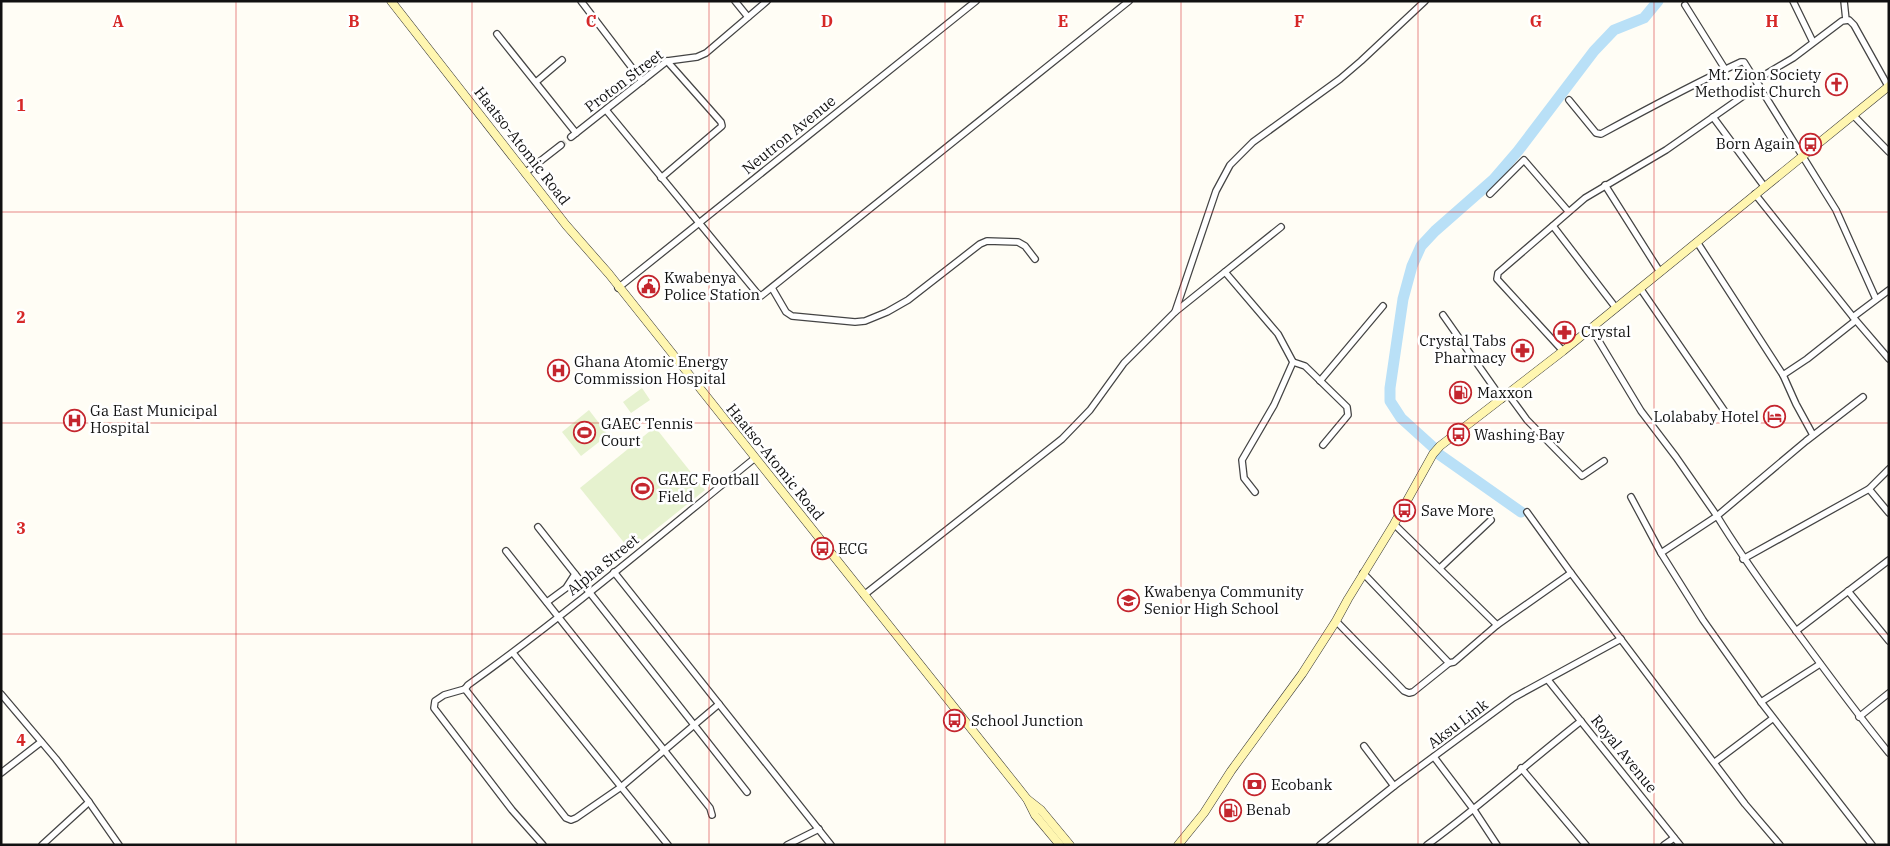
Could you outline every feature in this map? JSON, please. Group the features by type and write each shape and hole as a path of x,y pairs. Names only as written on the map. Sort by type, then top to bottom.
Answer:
{"main road":[{"name":"Haatso-Atomic Road","path":"391,1 525,173 1027,799"},
{"path":"1178,845 1204,813 1231,771 1288,694 1336,622 1433,454 1449,438 1563,351 1889,86"},
{"path":"1027,799 1035,815 1060,845"},
{"path":"1027,799 1041,810 1070,845"}],"street":[{"path":"581,1 642,81"},
{"path":"736,1 748,17"},
{"name":"Proton Street","path":"571,137 667,61 706,53 767,1"},
{"name":"Neutron Avenue","path":"618,288 976,1"},
{"path":"606,110 698,224 757,294 761,296 1128,1"},
{"path":"1175,312 1216,191 1230,165 1253,142 1362,61 1425,1"},
{"path":"1793,1 1813,42"},
{"path":"1844,1 1846,20"},
{"path":"1685,5 1725,69"},
{"path":"1563,351 1497,279 1498,273 1568,211 1605,185 1666,150 1846,20"},
{"path":"1846,20 1849,20 1854,25 1889,86"},
{"path":"497,34 576,133"},
{"path":"536,82 562,60"},
{"path":"661,178 722,126 721,122 667,61"},
{"path":"1569,100 1596,133 1601,134 1629,117 1725,69 1744,62 1836,210 1876,299"},
{"path":"1853,114 1889,152"},
{"path":"1713,117 1764,186"},
{"path":"525,173 561,145"},
{"path":"1490,194 1524,160 1568,211"},
{"path":"1605,185 1660,272"},
{"path":"1755,194 1889,360"},
{"path":"1553,226 1616,308"},
{"path":"864,595 1062,439 1090,410 1124,363 1175,312 1281,227"},
{"path":"772,288 786,312 792,316 855,322 876,317 908,300 984,242 1018,242 1025,246 1036,259"},
{"path":"1697,242 1783,375 1813,435"},
{"path":"1225,272 1278,334 1293,362 1305,366 1347,407 1348,415 1323,445"},
{"path":"1640,288 1728,416"},
{"path":"1783,375 1807,359 1889,290"},
{"path":"1320,381 1383,306"},
{"path":"1443,315 1505,396 1579,474 1585,476 1604,461"},
{"path":"1591,328 1641,410 1717,516 1743,559 1859,717 1889,753"},
{"path":"1255,492 1244,478 1242,460 1274,405 1293,362"},
{"path":"1661,553 1717,516 1813,435 1863,396"},
{"name":"Alpha Street","path":"465,689 589,593 754,458"},
{"path":"1743,559 1869,489 1889,469"},
{"path":"1869,489 1889,513"},
{"path":"1631,497 1661,553 1703,620 1772,718 1872,845"},
{"path":"1526,512 1745,804 1780,845"},
{"path":"1440,568 1491,520"},
{"path":"1394,524 1496,624"},
{"path":"538,527 747,792"},
{"path":"506,551 710,808 712,815"},
{"path":"1796,631 1889,560"},
{"path":"614,572 831,845"},
{"path":"1363,573 1449,663"},
{"path":"1336,622 1404,691 1409,693 1413,692 1449,663 1454,662 1496,624 1570,573"},
{"path":"547,602 568,585 575,574"},
{"path":"1848,591 1889,641"},
{"name":"Aksu Link","path":"1320,845 1394,786 1514,698 1621,639"},
{"path":"513,653 668,845"},
{"path":"1760,702 1820,664"},
{"name":"Royal Avenue","path":"1548,680 1680,845"},
{"path":"542,845 512,810 434,708 434,701 444,695 465,689 566,818 571,820 621,787 719,704"},
{"path":"1859,717 1889,693"},
{"path":"1,694 56,759 119,845"},
{"path":"1715,762 1772,718"},
{"path":"1427,845 1474,810 1522,768 1581,721"},
{"path":"1,773 40,742"},
{"path":"1364,746 1394,786"},
{"path":"1434,757 1474,810 1497,845"},
{"path":"1522,768 1586,845"},
{"path":"42,845 89,802"},
{"path":"787,845 819,829"},
{"path":"1664,845 1674,838"}],"green space":[{"path":"642,388 650,400 631,413 623,402"},
{"name":"GAEC Tennis Court","path":"589,410 608,435 581,456 562,432"},
{"name":"GAEC Football Field","path":"655,427 705,490 630,550 580,488"}],"waterway":[{"path":"1433,447 1401,418 1390,401 1390,388 1403,299 1412,266 1421,246 1435,231 1493,180 1518,151 1594,51 1614,30 1644,18 1658,1"},
{"path":"1440,455 1521,512"}],"tunnel":[{"path":"561,145 571,137"}],"place":[{"name":"Mt. Zion Society Methodist Church","path":"1837,84"},
{"name":"Born Again","path":"1811,144"},
{"name":"Kwabenya Police Station","path":"648,287"},
{"name":"Crystal","path":"1565,332"},
{"name":"Crystal Tabs Pharmacy","path":"1522,350"},
{"name":"Ghana Atomic Energy Commission Hospital","path":"558,371"},
{"name":"Maxxon","path":"1461,393"},
{"name":"Lolababy Hotel","path":"1775,417"},
{"name":"Ga East Municipal Hospital","path":"74,420"},
{"name":"GAEC Tennis Court","path":"585,433"},
{"name":"Washing Bay","path":"1458,435"},
{"name":"GAEC Football Field","path":"642,489"},
{"name":"Save More","path":"1405,511"},
{"name":"ECG","path":"822,549"},
{"name":"Kwabenya Community Senior High School","path":"1128,601"},
{"name":"School Junction","path":"955,721"},
{"name":"Ecobank","path":"1255,785"},
{"name":"Benab","path":"1230,810"}]}
